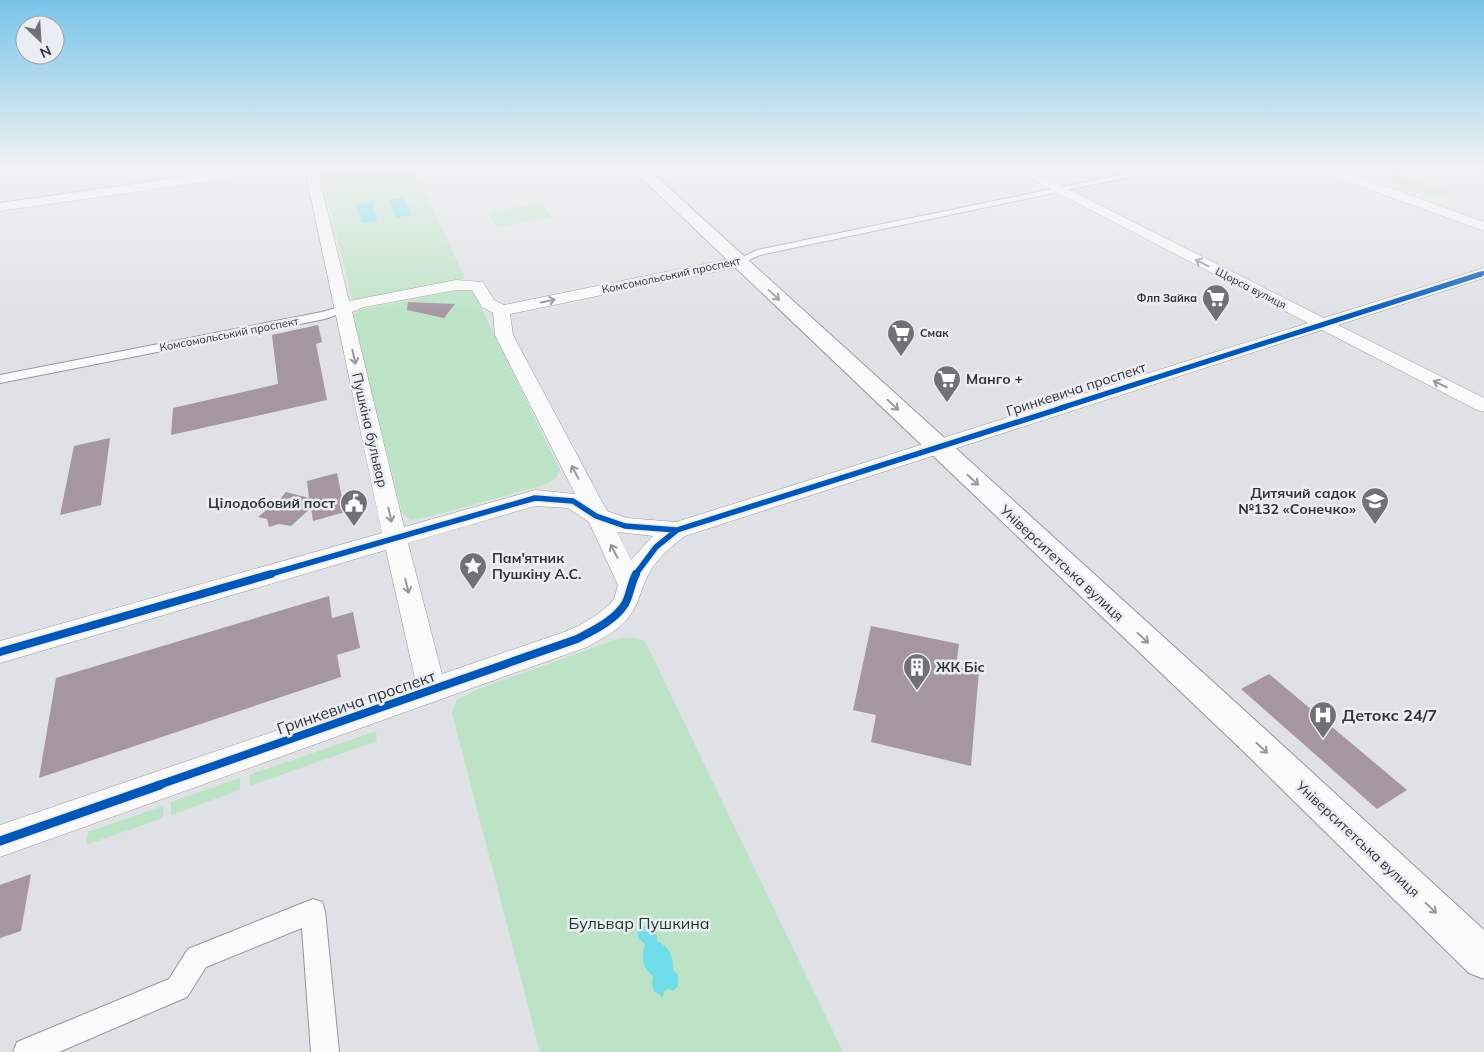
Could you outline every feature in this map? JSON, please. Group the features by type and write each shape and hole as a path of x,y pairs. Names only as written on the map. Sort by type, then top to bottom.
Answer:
{"main road":[{"name":"Університетська вулиця","path":"691,218 1261,747 1484,958"}],"street":[{"name":"Пушкіна бульвар","path":"322,218 395,538 432,690"},
{"name":"Комсомольський проспект","path":"0,379 326,315 360,303 456,285 477,285 488,303 501,311 738,262 757,253 928,218"},
{"name":"Щорса вулиця","path":"1113,218 1484,406"},
{"path":"1457,218 1484,228"},
{"name":"Гринкевича проспект","path":"0,841 577,639 604,626 622,608 629,598 631,585 655,546 677,530 1484,272"},
{"path":"501,311 504,335 631,585"},
{"name":"Гринкевича проспект","path":"0,652 535,498 574,501 596,516 625,526 677,530"},
{"path":"27,1052 178,988 197,958 313,911 325,1052"}],"green space":[{"path":"332,218 438,218 465,278 355,300 352,298"},
{"path":"492,218 546,218 497,227"},
{"path":"463,289 473,291 560,470 556,478 547,484 411,520 402,513 353,316 358,311 366,308"},
{"name":"Бульвар Пушкина","path":"620,638 635,638 645,641 843,1052 540,1052 452,713 457,700 476,690"},
{"path":"376,731 377,741 250,786 249,775"},
{"path":"240,778 240,790 171,815 171,802"},
{"path":"163,806 163,818 86,845 88,832"}],"water":[{"path":"360,218 377,218 378,221 362,223"},
{"path":"645,925 656,927 657,941 668,950 672,957 673,970 678,975 678,986 673,991 669,989 664,991 663,997 654,991 653,976 649,973 643,962 645,944 638,938 638,931"}],"building":[{"path":"408,302 455,304 444,318 407,310"},
{"path":"318,325 322,342 316,344 327,400 171,435 173,408 278,384 272,335"},
{"path":"110,438 101,505 60,515 74,446"},
{"path":"337,473 345,512 313,521 311,508 291,526 279,524 269,527 267,519 258,517 268,509 269,502 280,499 286,492 309,498 307,481"},
{"path":"329,596 332,618 353,612 360,648 337,655 341,677 39,778 56,678"},
{"name":"ЖК Біс","path":"871,626 959,644 956,667 979,671 971,766 871,742 876,715 853,710"},
{"name":"Детокс 24/7","path":"1269,674 1407,790 1377,809 1241,689"},
{"path":"31,874 21,931 0,938 0,885"}],"cycle path":[{"path":"0,841 577,639 602,626 618,612 626,601 634,577 644,561 656,547 677,530 1484,273"},
{"path":"0,652 535,498 573,501 596,516 625,526 676,530"}],"place":[{"name":"Флп Зайка","path":"1216,322"},
{"name":"Смак","path":"901,357"},
{"name":"Манго +","path":"947,403"},
{"name":"Дитячий садок №132 «Сонечко»","path":"1375,525"},
{"name":"Цілодобовий пост","path":"354,527"},
{"name":"Пам'ятник Пушкіну А.С.","path":"473,590"},
{"name":"ЖК Біс","path":"917,691"},
{"name":"Детокс 24/7","path":"1323,739"}]}
